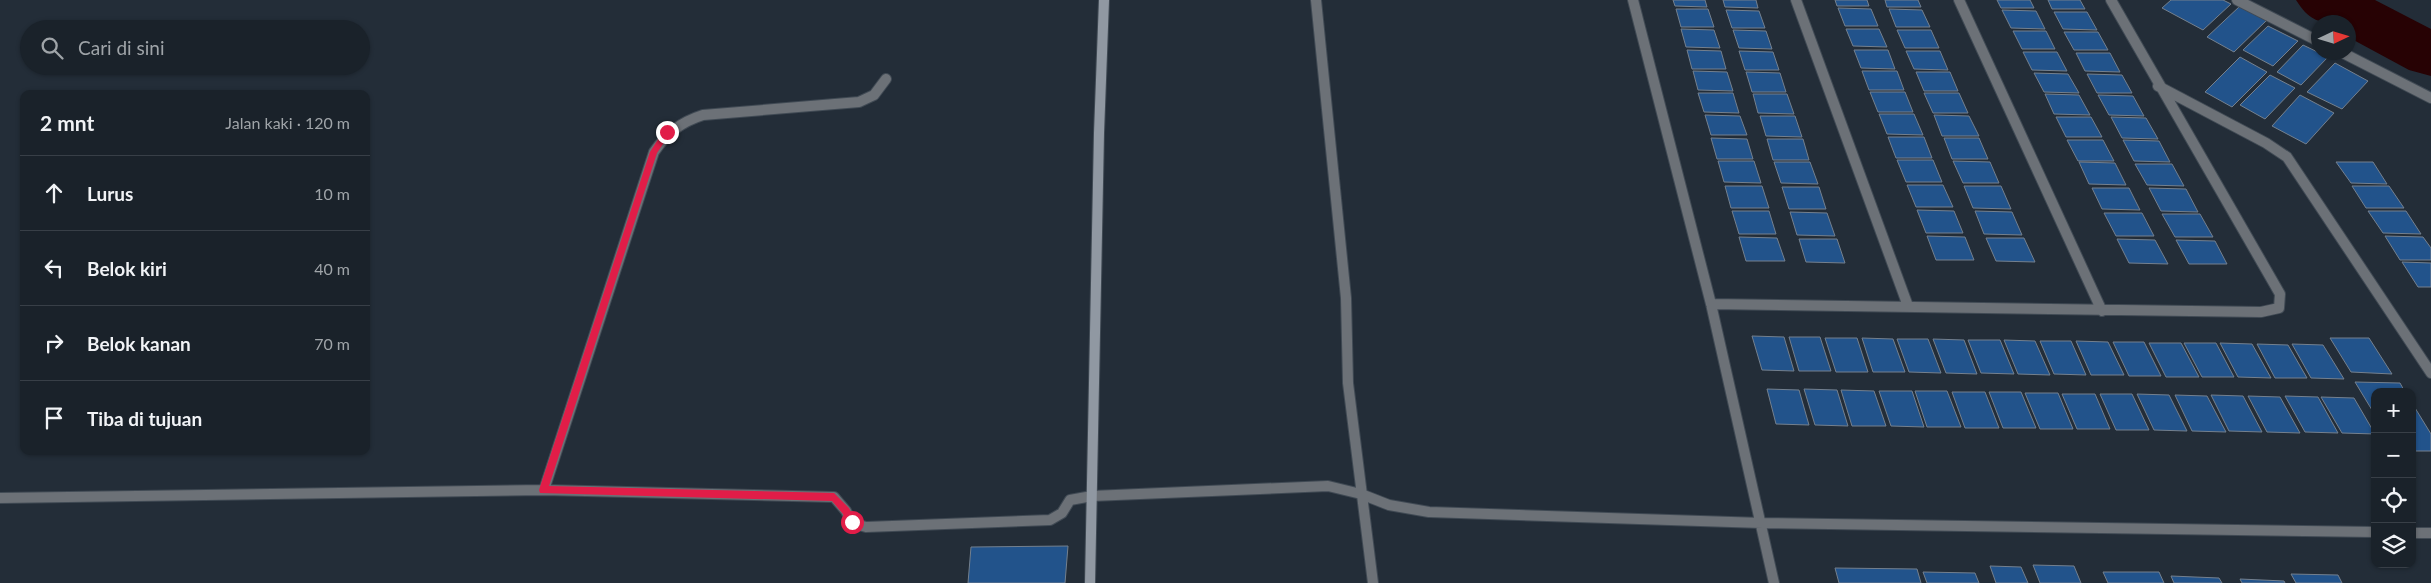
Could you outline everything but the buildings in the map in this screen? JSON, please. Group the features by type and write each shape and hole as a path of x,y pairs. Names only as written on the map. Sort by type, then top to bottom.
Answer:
{"street":[{"path":"1090,583 1099,133 1104,0"},
{"path":"1316,0 1346,298 1348,383 1373,583"},
{"path":"1634,0 1711,304 1762,523 1774,583"},
{"path":"1796,0 1908,306"},
{"path":"1959,0 2102,311"},
{"path":"1711,304 1908,306 2102,311 2262,312 2278,308 2280,294 2158,86 2111,0"},
{"path":"2237,0 2311,37"},
{"path":"2356,60 2431,98"},
{"path":"544,490 654,152 667,132 684,120 703,114 859,102 874,94 886,79"},
{"path":"2158,86 2266,143 2287,157 2431,373"},
{"path":"0,498 544,490 834,497 846,511 852,522 866,527 1050,520 1062,513 1070,500 1092,496 1328,486 1361,494 1389,505 1429,512 1762,523 2371,532"},
{"path":"2416,533 2431,533"}],"waterway":[{"path":"2326,0 2431,55"}],"route":[{"path":"667,132 654,152 544,490 834,497 846,511 852,522"}]}
